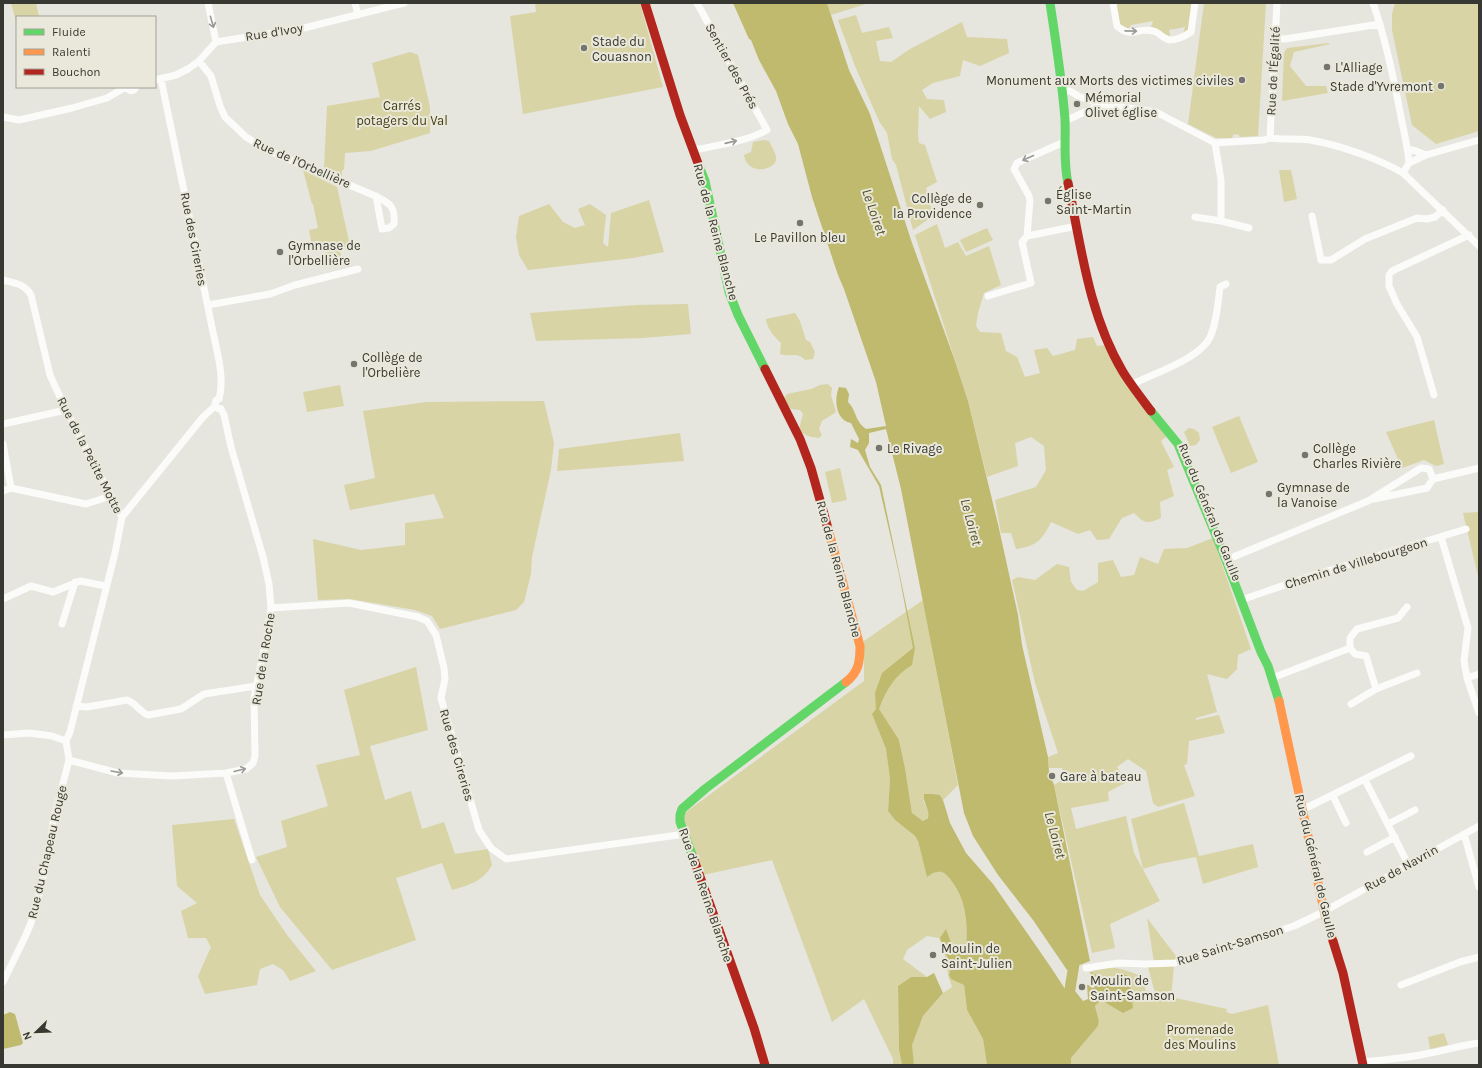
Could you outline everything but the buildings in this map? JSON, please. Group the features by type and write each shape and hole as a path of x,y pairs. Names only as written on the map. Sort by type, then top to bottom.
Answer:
{"street":[{"path":"158,80 182,73 199,61 216,42 208,3"},
{"path":"355,3 358,15"},
{"name":"Rue d'Ivoy","path":"216,42 304,28 404,3"},
{"name":"Rue de la Reine Blanche","path":"645,3 680,115 705,181 729,292 738,315 800,439 811,468 860,646 860,664 855,674 848,681 705,790 680,813 685,834 754,1028 765,1065"},
{"name":"Sentier des Prés","path":"694,150 747,138 767,130 698,3"},
{"name":"Rue du Général de Gaulle","path":"1050,3 1063,92 1065,121 1065,169 1090,291 1106,340 1123,372 1183,441 1243,599 1266,650 1268,666 1286,732 1324,911 1343,973 1362,1063"},
{"path":"1113,3 1117,26 1123,31 1130,33 1144,30 1155,31 1164,38 1170,40 1185,36 1190,32 1195,3"},
{"name":"Rue de l'Égalité","path":"1270,138 1277,3"},
{"path":"1373,3 1380,24 1395,87 1409,163"},
{"path":"1275,38 1285,39 1380,24"},
{"name":"Rue de l'Orbellière","path":"199,61 211,76 226,117 246,137 267,150 376,196"},
{"name":"Rue des Cireries","path":"158,80 208,305 220,369 221,392 219,404 224,415 231,447 263,557"},
{"path":"3,117 19,120 72,108 107,98 124,88"},
{"path":"127,88 132,91 136,88"},
{"path":"1063,92 1070,91 1080,97 1102,104 1156,112 1215,142 1264,140 1270,138 1309,140 1389,165 1403,173 1479,246"},
{"path":"1065,121 1102,104"},
{"path":"1403,173 1409,163 1426,155 1479,140"},
{"path":"988,296 1031,283 1022,242 1027,236 1030,202 1029,196 1014,168 1017,163 1064,142"},
{"path":"1215,142 1220,180 1221,221"},
{"path":"1407,149 1426,155"},
{"path":"1312,216 1321,260 1331,260 1365,239 1417,218 1427,219 1435,217 1443,210"},
{"path":"1196,217 1249,228"},
{"path":"1027,236 1077,226"},
{"path":"1434,395 1417,337 1397,304 1389,286 1389,275 1392,271 1469,235"},
{"path":"208,305 270,294 295,285 358,269"},
{"name":"Rue de la Petite Motte","path":"3,280 20,284 25,287 31,295 47,364 66,410 122,517 115,553 70,732 66,741"},
{"path":"1134,385 1198,353 1206,345 1211,337 1215,324 1220,287 1226,284"},
{"path":"122,517 203,417 219,404"},
{"path":"3,424 66,410"},
{"path":"3,444 11,488"},
{"path":"1228,559 1368,500 1421,468 1428,469 1433,478"},
{"path":"1368,500 1427,488 1433,478 1479,468"},
{"path":"3,491 11,488 86,504 111,496"},
{"name":"Chemin de Villebourgeon","path":"1243,599 1314,575 1466,529"},
{"path":"1441,537 1468,628 1464,662 1467,678 1479,713"},
{"name":"Rue de la Roche","path":"68,760 118,773 180,776 226,773 246,769 253,764 255,756 254,698 271,608 269,584 263,557"},
{"path":"3,599 31,586 53,592 75,582 84,581 106,586"},
{"path":"62,624 75,582"},
{"name":"Rue des Cireries","path":"271,608 349,603 418,617 428,621 436,635 444,668 445,679 441,698 480,830 491,848 506,859 685,834"},
{"path":"1376,689 1366,656 1354,654 1350,648 1350,638 1357,629 1398,618 1407,606"},
{"path":"1272,678 1350,648"},
{"path":"1351,704 1376,689 1417,673"},
{"path":"1467,678 1479,674"},
{"path":"76,706 87,707 128,700 144,714 148,715 181,709 204,694 256,686"},
{"path":"3,735 29,732 52,736 66,741"},
{"name":"Rue du Chapeau Rouge","path":"3,982 31,923 50,845 53,822 68,760 66,741"},
{"path":"1308,807 1333,796 1411,756"},
{"path":"226,773 252,860"},
{"path":"1365,780 1408,864"},
{"path":"1333,796 1346,823"},
{"path":"1388,824 1415,810"},
{"name":"Rue de Navrin","path":"1324,911 1479,826"},
{"path":"1464,834 1479,887"},
{"path":"1367,852 1395,837"},
{"name":"Rue Saint-Samson","path":"1086,968 1119,963 1175,963 1294,926 1324,911"},
{"path":"1401,985 1460,962 1479,957"},
{"path":"1362,1063 1407,1057 1479,1043"}],"green space":[{"path":"11,3 36,3 39,16 16,16 16,21"},
{"name":"Stade du Couasnon","path":"535,3 640,3 663,87 523,114 510,16 536,12"},
{"path":"827,3 869,3 831,15"},
{"path":"1116,3 1193,3 1189,31 1183,34 1185,27 1169,30 1170,36 1151,27 1153,21 1131,25 1128,30 1119,24"},
{"path":"1204,3 1266,3 1258,136 1240,137 1239,135 1234,134 1232,138 1216,138 1188,124"},
{"name":"Stade d'Yvremont","path":"1395,3 1479,3 1479,131 1436,144 1412,125 1392,30 1392,14"},
{"path":"856,15 862,33 889,27 893,38 876,41 880,61 891,62 910,49 962,22 967,37 1007,39 1009,53 980,66 963,60 960,76 933,83 922,90 927,99 944,100 946,112 930,119 919,106 919,143 925,145 937,182 926,188 932,212 927,220 913,230 896,165 892,159 887,133 879,121 855,66 838,20"},
{"path":"1330,44 1294,52 1290,66 1306,86 1326,86 1328,93 1282,101 1284,53 1287,48"},
{"name":"Carrés potagers du Val","path":"410,52 418,55 430,107 430,133 371,151 345,153 344,170 342,170 342,176 324,168 327,106 380,97 372,63"},
{"path":"764,140 769,141 775,154 775,162 768,168 756,169 751,167 744,155 751,152 753,142"},
{"path":"303,170 337,187 350,246 313,252 309,230 318,228"},
{"path":"1279,170 1291,170 1297,199 1284,202"},
{"path":"649,200 664,252 633,258 528,270 519,255 516,237 519,216 549,204 563,222 575,228 585,225 578,209 590,204 606,215 603,243 608,247 611,213"},
{"path":"937,224 945,248 958,242 966,256 989,246 1001,285 984,293 976,326 980,332 1001,333 1006,351 1017,357 1025,377 1040,373 1034,350 1047,348 1053,356 1075,350 1077,339 1093,337 1097,346 1105,345 1125,381 1167,436 1161,441 1174,467 1167,470 1174,496 1160,502 1161,518 1146,522 1134,513 1122,518 1109,539 1097,540 1090,530 1078,534 1051,522 1045,534 1038,542 1016,549 1011,533 1001,533 995,500 1036,487 1046,470 1044,446 1031,437 1015,443 1018,466 987,477 968,401 915,235"},
{"path":"987,228 993,240 966,252 960,240"},
{"path":"340,250 342,264 322,267 320,254"},
{"path":"688,304 691,334 643,338 536,341 530,313 636,305"},
{"path":"795,313 800,321 806,340 810,342 815,352 813,359 805,360 796,355 780,354 781,343 769,329 766,322 766,319"},
{"path":"828,384 832,388 831,395 836,412 822,421 819,429 822,435 819,438 808,436 799,429 803,414 800,410 791,409 784,401 784,398 787,394"},
{"path":"340,385 344,406 307,412 303,392"},
{"path":"544,401 554,443 551,470 532,557 531,574 524,602 516,610 440,629 432,616 415,610 350,599 318,600 313,539 361,550 405,545 405,523 444,518 434,494 350,510 344,485 375,478 363,411 426,402"},
{"path":"1239,416 1258,462 1231,473 1212,427"},
{"path":"1434,420 1444,464 1436,466 1424,460 1402,468 1386,432"},
{"path":"1189,428 1194,429 1199,433 1200,440 1196,445 1190,446 1184,432"},
{"path":"680,433 684,461 557,471 559,449"},
{"path":"840,468 847,500 832,503 825,472"},
{"path":"1479,512 1479,580 1463,513"},
{"path":"1213,538 1251,649 1238,655 1237,669 1227,679 1207,674 1217,712 1196,718 1196,720 1219,715 1225,733 1189,741 1187,764 1184,765 1195,796 1158,807 1153,803 1146,771 1128,759 1117,767 1127,782 1108,792 1109,801 1071,808 1076,829 1126,816 1134,853 1160,901 1110,924 1115,948 1092,953 1054,785 1065,778 1062,768 1049,768 1048,757 1058,753 1035,683 1012,580 1018,577 1035,580 1057,564 1069,567 1071,582 1077,590 1083,591 1098,582 1098,563 1113,560 1121,577 1134,575 1140,557 1158,564 1164,549 1187,548"},
{"path":"923,600 958,785 943,800 940,795 923,801 929,812 928,817 923,821 912,813 899,740 872,714 886,749 890,779 888,811 895,820 915,836 918,841 927,876 939,872 943,873 953,883 961,897 967,929 966,946 960,953 954,951 947,959 951,967 949,975 964,985 967,1010 983,1039 987,1065 914,1065 911,1045 923,1016 943,993 952,987 939,938 927,936 907,950 903,959 927,977 911,977 898,986 899,1050 902,1065 893,1065 893,1059 864,999 832,1022 772,860 703,875 682,815 864,681 864,641"},
{"path":"416,667 428,730 370,746 385,800 411,791 422,829 444,822 455,854 488,849 492,865 480,879 452,890 442,863 396,878 416,940 332,970 280,907 256,857 287,847 281,821 328,806 316,765 360,755 344,690"},
{"path":"1184,803 1199,856 1253,844 1258,867 1203,884 1196,857 1159,864 1143,869 1131,819"},
{"path":"234,819 260,895 287,935 316,971 290,981 283,970 273,964 260,969 257,985 205,994 198,976 211,947 206,938 188,938 181,911 197,903 177,886 172,825"},
{"path":"1147,918 1179,960 1154,962"},
{"name":"Promenade des Moulins","path":"1174,966 1171,997 1227,1009 1226,1012 1232,1014 1268,1005 1279,1065 1071,1065 1071,1058 1098,1026 1099,1021 1095,1006 1103,997 1106,1003 1124,974 1106,979 1090,972 1111,967 1128,971 1142,976 1146,991 1155,993 1148,967"},
{"path":"1444,1033 1448,1045 1430,1049 1428,1037"}],"water":[{"path":"733,3 827,3 849,70 870,114 912,243 968,401 998,524 1018,615 1022,645 1048,757 1049,772 1054,785 1090,961 1067,970 1033,920 998,875 973,836 964,813 901,489 886,429 869,433 869,443 865,450 870,467 881,485 915,648 912,665 896,678 879,709 899,740 912,813 923,821 928,818 924,794 940,795 950,823 966,853 993,884 1069,995 1075,991 1083,1001 1088,999 1087,985 1092,988 1095,987 1090,972 1106,979 1124,974 1129,977 1133,1008 1123,1013 1106,1003 1103,998 1095,1006 1099,1021 1098,1026 1071,1058 1071,1065 987,1065 983,1039 967,1010 964,985 951,979 949,975 951,967 940,938 946,929 954,951 960,953 966,946 967,929 961,897 953,883 945,874 937,872 927,877 918,841 915,836 895,820 888,811 890,779 886,749 872,714 876,709 875,693 882,673 913,648 899,574 879,486 858,450 850,447 851,439 858,443 859,439 851,423 842,418 837,408 837,392 839,387 846,388 849,394 848,402 862,426 866,429 886,426 876,382 812,197 798,144 788,124 776,91 759,60"},
{"path":"934,973 943,993 923,1016 912,1045 914,1065 902,1065 899,1050 898,986 911,977 927,977"},
{"path":"10,1012 15,1014 23,1043 21,1045 3,1049 3,1015"}],"waterway":[{"name":"Le Loiret","path":"1067,1008 1074,964 1072,954"}],"traffic: fast":[{"path":"1050,3 1064,104 1065,159 1068,183"},
{"path":"699,166 705,181 729,292 738,315 765,369"},
{"path":"1151,411 1178,444 1222,550 1261,652 1268,666 1279,701"},
{"path":"693,857 680,822 682,809 705,789 846,682"}],"traffic: slow":[{"path":"827,525 860,646 858,666 854,674 846,682"},
{"path":"1279,701 1325,915 1333,941"}],"traffic: jam":[{"path":"645,3 680,115 699,166"},
{"path":"1068,183 1082,256 1094,304 1102,327 1111,350 1123,372 1151,411"},
{"path":"765,369 800,439 811,468 827,525"},
{"path":"693,857 754,1028 765,1065"},
{"path":"1333,941 1343,973 1363,1065"}],"place":[{"name":"Stade du Couasnon","path":"584,48"},
{"name":"L'Alliage","path":"1327,67"},
{"name":"Monument aux Morts des victimes civiles","path":"1242,80"},
{"name":"Stade d'Yvremont","path":"1441,86"},
{"name":"Mémorial Olivet église","path":"1077,104"},
{"name":"Église Saint-Martin","path":"1048,201"},
{"name":"Collège de la Providence","path":"980,205"},
{"name":"Le Pavillon bleu","path":"800,223"},
{"name":"Gymnase de l'Orbellière","path":"280,252"},
{"name":"Collège de l'Orbelière","path":"354,364"},
{"name":"Le Rivage","path":"879,448"},
{"name":"Collège Charles Rivière","path":"1305,455"},
{"name":"Gymnase de la Vanoise","path":"1269,494"},
{"name":"Gare à bateau","path":"1052,776"},
{"name":"Moulin de Saint-Julien","path":"933,955"},
{"name":"Moulin de Saint-Samson","path":"1082,987"}]}
